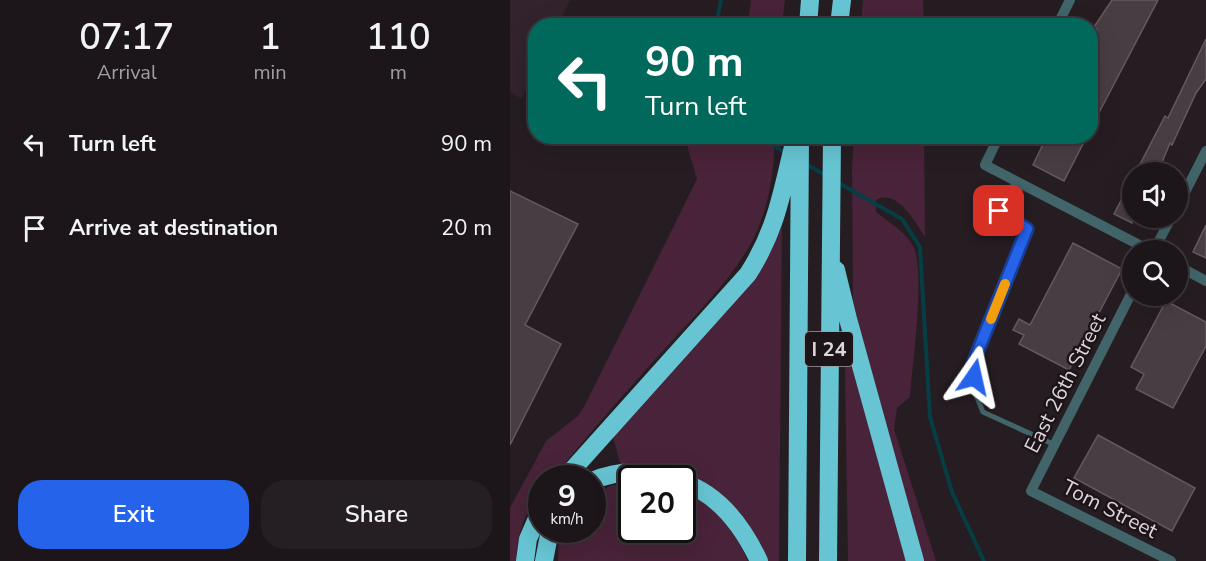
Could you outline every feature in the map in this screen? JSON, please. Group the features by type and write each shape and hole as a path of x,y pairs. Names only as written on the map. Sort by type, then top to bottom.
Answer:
{"highway":[{"path":"809,18 810,0"},
{"path":"840,18 842,0"},
{"path":"578,465 748,274 764,249 774,223 795,144"},
{"name":"I 24","path":"797,144 797,561"},
{"name":"I 24","path":"828,561 832,144"},
{"path":"830,240 848,319 915,561"},
{"path":"696,488 708,494 723,507 741,528 759,561"},
{"path":"525,561 528,539"},
{"path":"544,561 547,543"}],"street":[{"path":"1061,18 1070,0"},
{"path":"995,144 985,165 1130,240"},
{"path":"1188,187 1206,152"},
{"path":"1188,271 1206,281"},
{"name":"East 26th Street","path":"1031,491 1125,306"},
{"name":"Tom Street","path":"1031,491 1171,561"}],"lane":[{"path":"1015,181 999,211 1027,229 973,363 974,390 983,412 1055,445"}],"shaded area":[{"path":"510,0 570,0 561,18 528,18 528,86 522,99 510,92"},
{"path":"751,0 785,0 783,18 749,18"},
{"path":"863,0 923,0 924,18 862,18"},
{"path":"688,144 734,146 736,144 775,144 774,161 765,208 757,231 729,276 564,465 533,465 546,441 578,416 585,405 697,179"},
{"path":"854,144 924,144 925,237 905,209 891,199 876,200 876,212 906,236 917,258 918,296 910,397 897,408 894,429 936,561 923,561 870,372 853,301"},
{"path":"782,226 779,561 767,561 716,492 696,487 696,465 621,465 613,437 772,247"},
{"path":"854,366 907,561 848,561 845,367"},
{"path":"528,474 528,511 521,529 516,561 510,561 510,508"},
{"path":"618,485 618,543 696,543 696,498 722,519 737,539 748,561 558,561 559,543 606,543 606,488"}],"building":[{"path":"1112,0 1158,0 1098,115 1098,40 1098,21"},
{"path":"1206,39 1206,79 1196,93 1172,145 1170,143 1162,162 1141,162 1165,116 1168,118"},
{"path":"1043,144 1083,144 1064,181 1033,165"},
{"path":"510,191 578,224 525,325 561,344 510,445"},
{"path":"1122,198 1122,218 1114,214"},
{"path":"1206,225 1206,258 1193,252"},
{"path":"1073,243 1122,269 1069,370 1019,344 1024,335 1013,330 1019,319 1030,325"},
{"path":"1163,306 1176,306 1206,322 1206,346 1173,408 1136,389 1144,374 1131,367"},
{"path":"1098,435 1195,488 1172,531 1074,478"}],"waterway":[{"path":"718,18 721,0"},
{"path":"771,144 786,153"},
{"path":"806,164 825,175"},
{"path":"837,182 902,219 920,247 930,417 952,492 984,561"}],"slow traffic":[{"path":"991,319 1005,284"}],"route":[{"path":"974,377 973,363 1027,229 999,211"}]}
